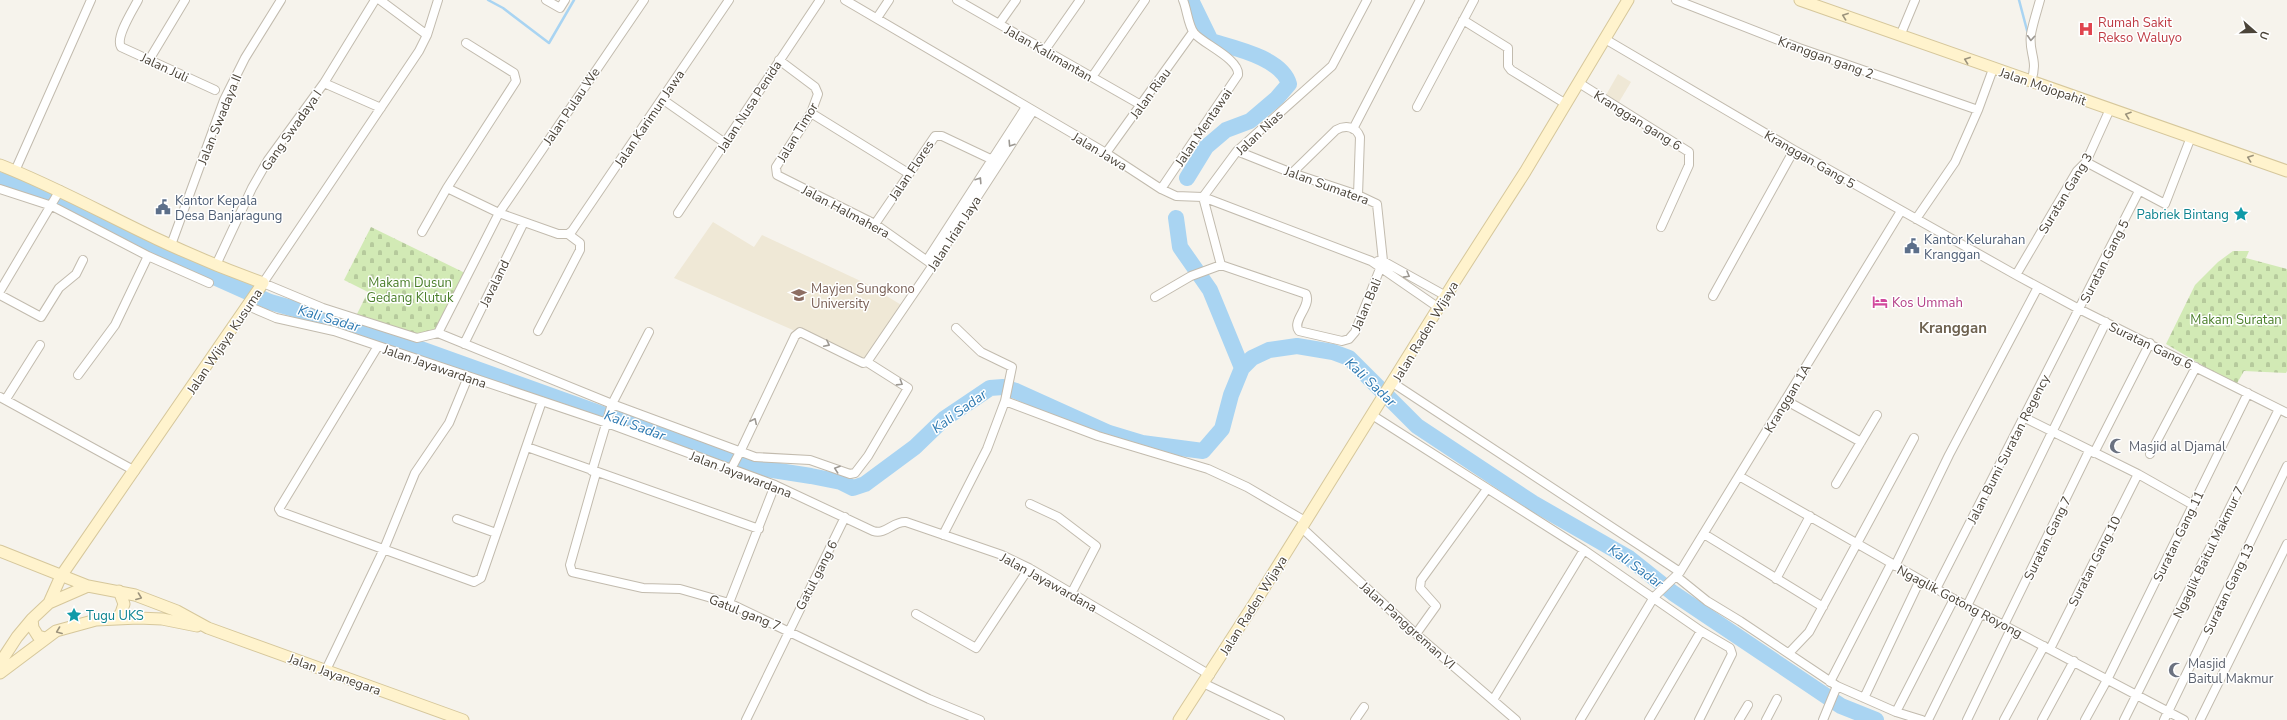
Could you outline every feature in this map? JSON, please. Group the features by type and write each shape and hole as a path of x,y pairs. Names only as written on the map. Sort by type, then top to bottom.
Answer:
{"main road":[{"name":"Jalan Raden Wijaya","path":"1179,720 1391,386 1579,83 1628,0"},
{"name":"Jalan Mojopahit","path":"1800,0 2287,171"},
{"name":"Jalan Wijaya Kusuma","path":"0,165 171,245 262,285 135,471 61,576 49,603"},
{"name":"Jalan Jayanegara","path":"0,550 88,586 119,591 177,611 208,628"},
{"path":"0,663 17,637 32,619 49,603 88,586"},
{"path":"117,618 121,613 124,604 119,591"},
{"name":"Jalan Jayanegara","path":"0,673 56,631 96,620 117,618 162,619 208,628 463,720"},
{"path":"32,619 33,628 38,636 46,638"}],"street":[{"path":"15,171 91,0"},
{"name":"Jalan Juli","path":"138,0 118,40 121,47 215,90"},
{"path":"149,60 185,0"},
{"name":"Jalan Swadaya II","path":"171,245 224,100 245,58 282,0"},
{"name":"Gang Swadaya I","path":"216,265 252,188 268,160 324,83 375,0"},
{"path":"380,0 427,35"},
{"path":"438,0 427,35 381,108 262,285 323,308 417,338 438,333 611,406 738,454 761,458 810,460 850,474 854,474 872,449 908,388 867,362 863,363 803,333 798,334 738,454 732,467"},
{"path":"546,0 560,8 565,0"},
{"name":"Jalan Pulau We","path":"438,333 499,213 644,0"},
{"name":"Jalan Karimun Jawa","path":"568,234 572,231 729,0"},
{"name":"Jalan Nusa Penida","path":"678,212 820,0"},
{"name":"Jalan Jawa","path":"845,0 1106,153 1161,189 1176,196 1192,195 1203,197 1382,265 1446,296"},
{"path":"877,18 889,0"},
{"name":"Jalan Kalimantan","path":"957,0 1141,106"},
{"path":"999,24 1016,0"},
{"path":"1045,50 1080,0"},
{"path":"1092,77 1145,0"},
{"path":"1183,0 1193,32"},
{"name":"Jalan Nias","path":"1203,197 1237,151 1323,75 1339,55 1367,0"},
{"path":"1353,129 1420,0"},
{"path":"1418,106 1474,0"},
{"name":"Kranggan gang 2","path":"1676,0 1799,48 1978,110"},
{"path":"1900,36 1915,0"},
{"path":"2031,81 2035,63 2031,44 2031,34 2040,0"},
{"path":"1463,20 1508,48 1508,66 1511,70 1566,104"},
{"name":"Jalan Mentawai","path":"1161,189 1237,78 1239,71 1234,64 1193,32"},
{"name":"Jalan Riau","path":"1106,153 1193,32"},
{"name":"Kranggan Gang 5","path":"1605,39 1794,150 2016,275"},
{"path":"422,232 447,188 516,81 514,73 466,43"},
{"name":"Jalan Timor","path":"777,175 776,167 811,113 817,99 817,90 779,60"},
{"path":"1916,219 1955,162 1978,110 1993,69"},
{"path":"324,83 381,108"},
{"name":"Kranggan gang 6","path":"1579,83 1689,152 1689,165 1661,227"},
{"path":"662,99 725,143"},
{"name":"Jalan Irian Jaya","path":"867,362 1029,109"},
{"name":"Suratan Gang 3","path":"2016,275 2077,171 2086,162 2110,109"},
{"path":"811,113 908,173"},
{"path":"1292,173 1336,130 1344,127 1353,129 1360,137 1358,195"},
{"name":"Jalan Flores","path":"875,224 908,173 933,138 938,135 996,161"},
{"path":"2086,162 2165,204 2190,137"},
{"path":"1712,296 1794,150"},
{"name":"Jalan Sumatera","path":"1237,151 1292,173 1372,200 1378,207 1382,265"},
{"name":"Jalan Halmahera","path":"777,175 875,224 930,262"},
{"path":"447,188 499,213 558,234 568,234 580,243 580,250 538,331"},
{"path":"0,189 52,206 148,256 208,283"},
{"name":"Suratan Gang 5","path":"2079,309 2139,191"},
{"path":"0,291 59,193"},
{"path":"1155,297 1191,276 1222,265 1203,197"},
{"name":"Kranggan 1A","path":"1580,720 1654,597 1678,574 1704,534 1901,211"},
{"name":"Javaland","path":"464,344 524,222"},
{"path":"78,375 116,325 148,256"},
{"path":"0,295 41,318 59,288 76,274 83,260"},
{"name":"Jalan Bali","path":"1222,265 1304,293 1308,299 1297,326 1298,330 1346,340 1355,332 1382,265"},
{"name":"Jalan Jawa","path":"1382,265 1439,308"},
{"name":"Suratan Gang 6","path":"2016,275 2079,309 2150,343 2283,411"},
{"path":"1823,720 1833,696 1833,684 1949,455 2038,287"},
{"name":"Jalan Jayawardana","path":"250,302 276,318 324,329 607,421 732,467 878,532 902,521 1002,555 1029,568 1206,679 1280,720"},
{"name":"Jalan Bumi Suratan Regency","path":"1936,589 2025,418 2079,309"},
{"path":"1967,606 2106,322"},
{"path":"942,535 986,449 1006,400 1012,367 981,352 956,328"},
{"path":"594,472 611,406 649,332"},
{"name":"Suratan Gang 7","path":"1967,720 2007,627 2091,452 2150,343"},
{"path":"40,345 3,398 135,471"},
{"path":"378,346 279,509 281,512 477,582 481,578 542,401"},
{"path":"2150,454 2196,367"},
{"path":"326,670 384,549 415,473 449,423 468,377"},
{"path":"1391,386 1678,574 1707,601 1790,653 1833,684 1896,712 1922,720"},
{"name":"Suratan Gang 11","path":"2085,720 2107,680 2248,393"},
{"name":"Jalan Panggreman VI","path":"1006,400 1098,436 1208,469 1247,487 1303,524 1416,634 1516,720"},
{"path":"1785,400 1861,442"},
{"name":"Ngaglik Baitul Makmur 7","path":"2124,720 2283,411"},
{"path":"1373,414 1487,489 1584,550 1654,597 1700,631 1730,648 1732,654 1699,720"},
{"path":"1836,484 1877,415"},
{"path":"2025,418 2052,433 2138,474 2193,505"},
{"path":"1790,653 1806,636 1823,607 1914,438"},
{"path":"527,447 594,472 759,529"},
{"name":"Suratan Gang 13","path":"2164,720 2287,466"},
{"name":"Gatul gang 7","path":"594,472 570,565 572,572 649,589 680,589 730,603 929,700 980,720"},
{"name":"Suratan Gang 10","path":"2004,720 2047,647 2138,474"},
{"name":"Ngaglik Gotong Royong","path":"1739,476 1954,599 2184,720"},
{"path":"730,603 775,485"},
{"path":"1416,634 1436,606 1420,588 1421,580 1487,489"},
{"path":"1030,504 1058,517 1096,546 1071,594"},
{"path":"1776,579 1810,516"},
{"name":"Gatul gang 6","path":"746,720 788,630 845,517"},
{"path":"457,519 496,533"},
{"path":"1704,534 1823,607"},
{"path":"2200,720 2287,544"},
{"path":"1493,700 1584,550"},
{"path":"916,614 976,648 1029,568"},
{"path":"1864,698 1920,580"},
{"path":"1896,712 1954,599"},
{"path":"1928,720 1981,613"},
{"path":"1649,720 1700,631"},
{"path":"2042,720 2074,662"},
{"path":"1766,720 1777,699"},
{"path":"1739,720 1748,705"},
{"path":"1355,720 1364,707"}],"shaded area":[{"path":"1618,74 1631,82 1619,102 1606,95"},
{"name":"Mayjen Sungkono University","path":"713,222 754,247 762,235 867,284 903,306 866,362 674,278"}],"green space":[{"name":"Makam Dusun Gedang Klutuk","path":"371,227 465,273 436,329 417,334 357,314 368,292 344,280"},
{"name":"Makam Suratan","path":"2233,251 2249,251 2246,258 2287,269 2287,371 2286,373 2244,371 2236,385 2166,344 2195,285 2218,262"}],"waterway":[{"path":"488,0 503,8 549,43 574,0"},
{"path":"1187,178 1206,147 1226,130 1250,121 1277,98 1289,84 1285,75 1277,67 1267,61 1256,55 1211,41 1191,0"},
{"path":"2019,0 2028,34"},
{"name":"Kali Sadar","path":"0,180 71,208 149,248 270,302 365,329 747,466 841,482 853,488 865,484 915,447 944,419 990,388 1003,387 1016,391 1109,433 1142,443 1203,451 1222,429 1231,395 1242,368 1252,358 1269,350 1297,346 1333,352 1349,358 1417,426 1533,503 1629,558 1673,593 1841,706 1876,720"},
{"path":"1176,218 1180,247 1210,290 1242,368"}],"place":[{"name":"Rumah Sakit Rekso Waluyo","path":"2086,29"},
{"name":"Kantor Kepala Desa Banjaragung","path":"163,207"},
{"name":"Pabriek Bintang","path":"2241,214"},
{"name":"Kantor Kelurahan Kranggan","path":"1912,246"},
{"name":"Mayjen Sungkono University","path":"799,295"},
{"name":"Kos Ummah","path":"1880,302"},
{"name":"Masjid al Djamal","path":"2117,446"},
{"name":"Tugu UKS","path":"74,615"},
{"name":"Masjid Baitul Makmur","path":"2176,670"}],"district":[{"name":"Kranggan","path":"1953,328"}]}
